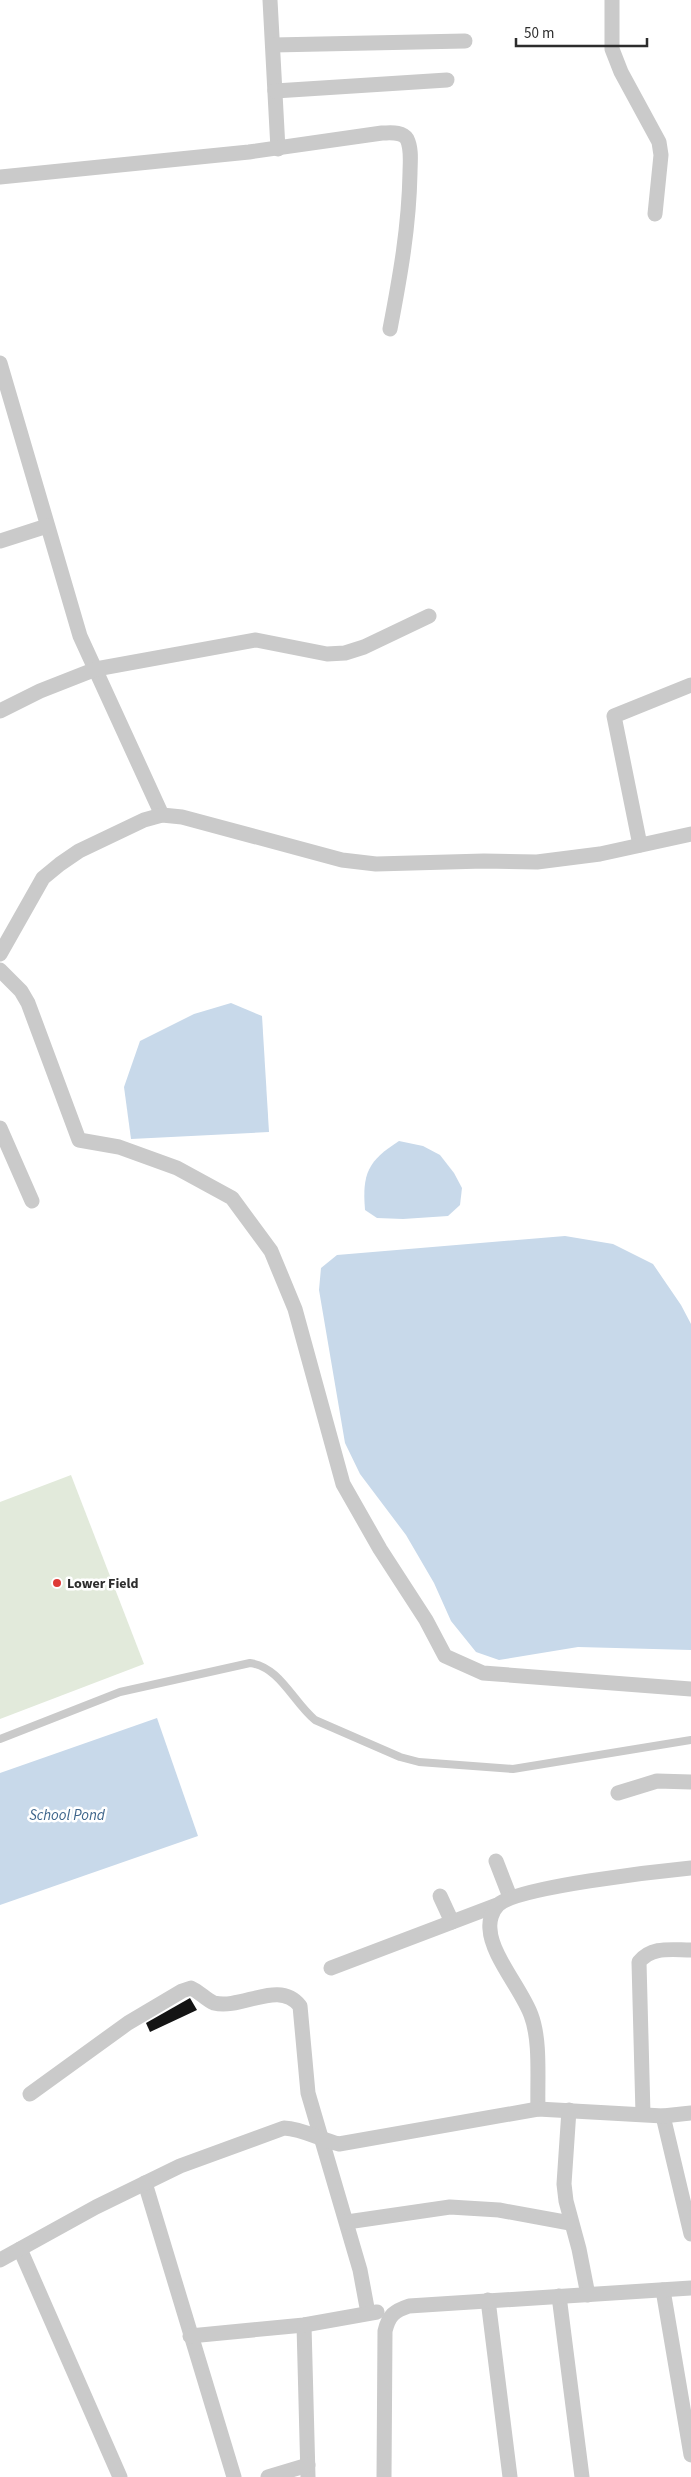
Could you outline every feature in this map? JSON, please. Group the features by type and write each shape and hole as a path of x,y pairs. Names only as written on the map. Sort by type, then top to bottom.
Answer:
{"street":[{"path":"270,0 278,149"},
{"path":"612,0 612,48 621,72 659,142 661,155 655,214"},
{"path":"273,45 465,41"},
{"path":"275,90 447,80"},
{"path":"0,177 278,149 382,133 395,133 406,138 410,150 409,210 403,262 390,329"},
{"path":"0,363 80,636 162,815"},
{"path":"0,541 48,526"},
{"path":"0,711 40,691 96,669 256,640 327,654 345,653 364,647 430,616"},
{"path":"640,845 614,716 691,685"},
{"path":"0,954 43,878 80,851 144,820 162,815 182,817 342,860 376,864 484,861 537,862 600,854 691,834"},
{"path":"0,970 21,991 28,1003 79,1140 119,1147 177,1168 232,1198 271,1251 295,1309 343,1484 380,1549 426,1620 445,1656 484,1673 691,1689"},
{"path":"0,1128 32,1201"},
{"path":"618,1793 657,1781 691,1782"},
{"path":"496,1861 503,1901 490,1920 490,1932 531,2012 535,2027 538,2109"},
{"path":"331,1968 503,1901 653,1871 691,1868"},
{"path":"440,1896 452,1922"},
{"path":"643,2114 639,1962 646,1954 655,1950 691,1950"},
{"path":"30,2094 128,2024 182,1991 191,1988 215,2003 283,1994 294,1998 300,2006 308,2093 347,2222 360,2270 368,2312"},
{"path":"0,2260 96,2207 180,2166 224,2148 284,2128 300,2128 321,2139 339,2144 538,2109 663,2116 691,2113"},
{"path":"569,2110 564,2184 570,2223 579,2249 588,2295"},
{"path":"663,2116 691,2234"},
{"path":"145,2183 234,2477"},
{"path":"347,2222 450,2207 499,2210 570,2223"},
{"path":"20,2249 120,2477"},
{"path":"190,2336 304,2325 368,2312 396,2310 409,2306 691,2288"},
{"path":"663,2290 691,2455"},
{"path":"559,2296 582,2477"},
{"path":"488,2300 510,2477"},
{"path":"384,2477 385,2331 388,2318 396,2310"},
{"path":"268,2477 308,2471 304,2325"}],"lane":[{"path":"0,1739 120,1692 250,1663 260,1664 270,1670 304,1711 315,1720 400,1757 418,1762 513,1769 691,1740"}],"green space":[{"name":"Lower Field","path":"71,1475 144,1664 0,1719 0,1502"}],"water":[{"path":"231,1003 262,1016 269,1132 131,1139 124,1087 140,1041 194,1014"},
{"path":"399,1141 423,1146 440,1155 454,1173 462,1188 460,1205 448,1216 403,1219 377,1218 365,1210 365,1186 369,1169 380,1155"},
{"path":"565,1236 613,1244 653,1264 681,1305 691,1324 691,1650 578,1647 499,1660 476,1652 451,1621 434,1583 406,1535 360,1474 345,1443 319,1290 321,1268 337,1255"},
{"name":"School Pond","path":"157,1718 198,1836 0,1905 0,1773"}],"building":[{"path":"190,1998 197,2010 150,2032 146,2023"}],"place":[{"name":"Lower Field","path":"57,1583"}]}
